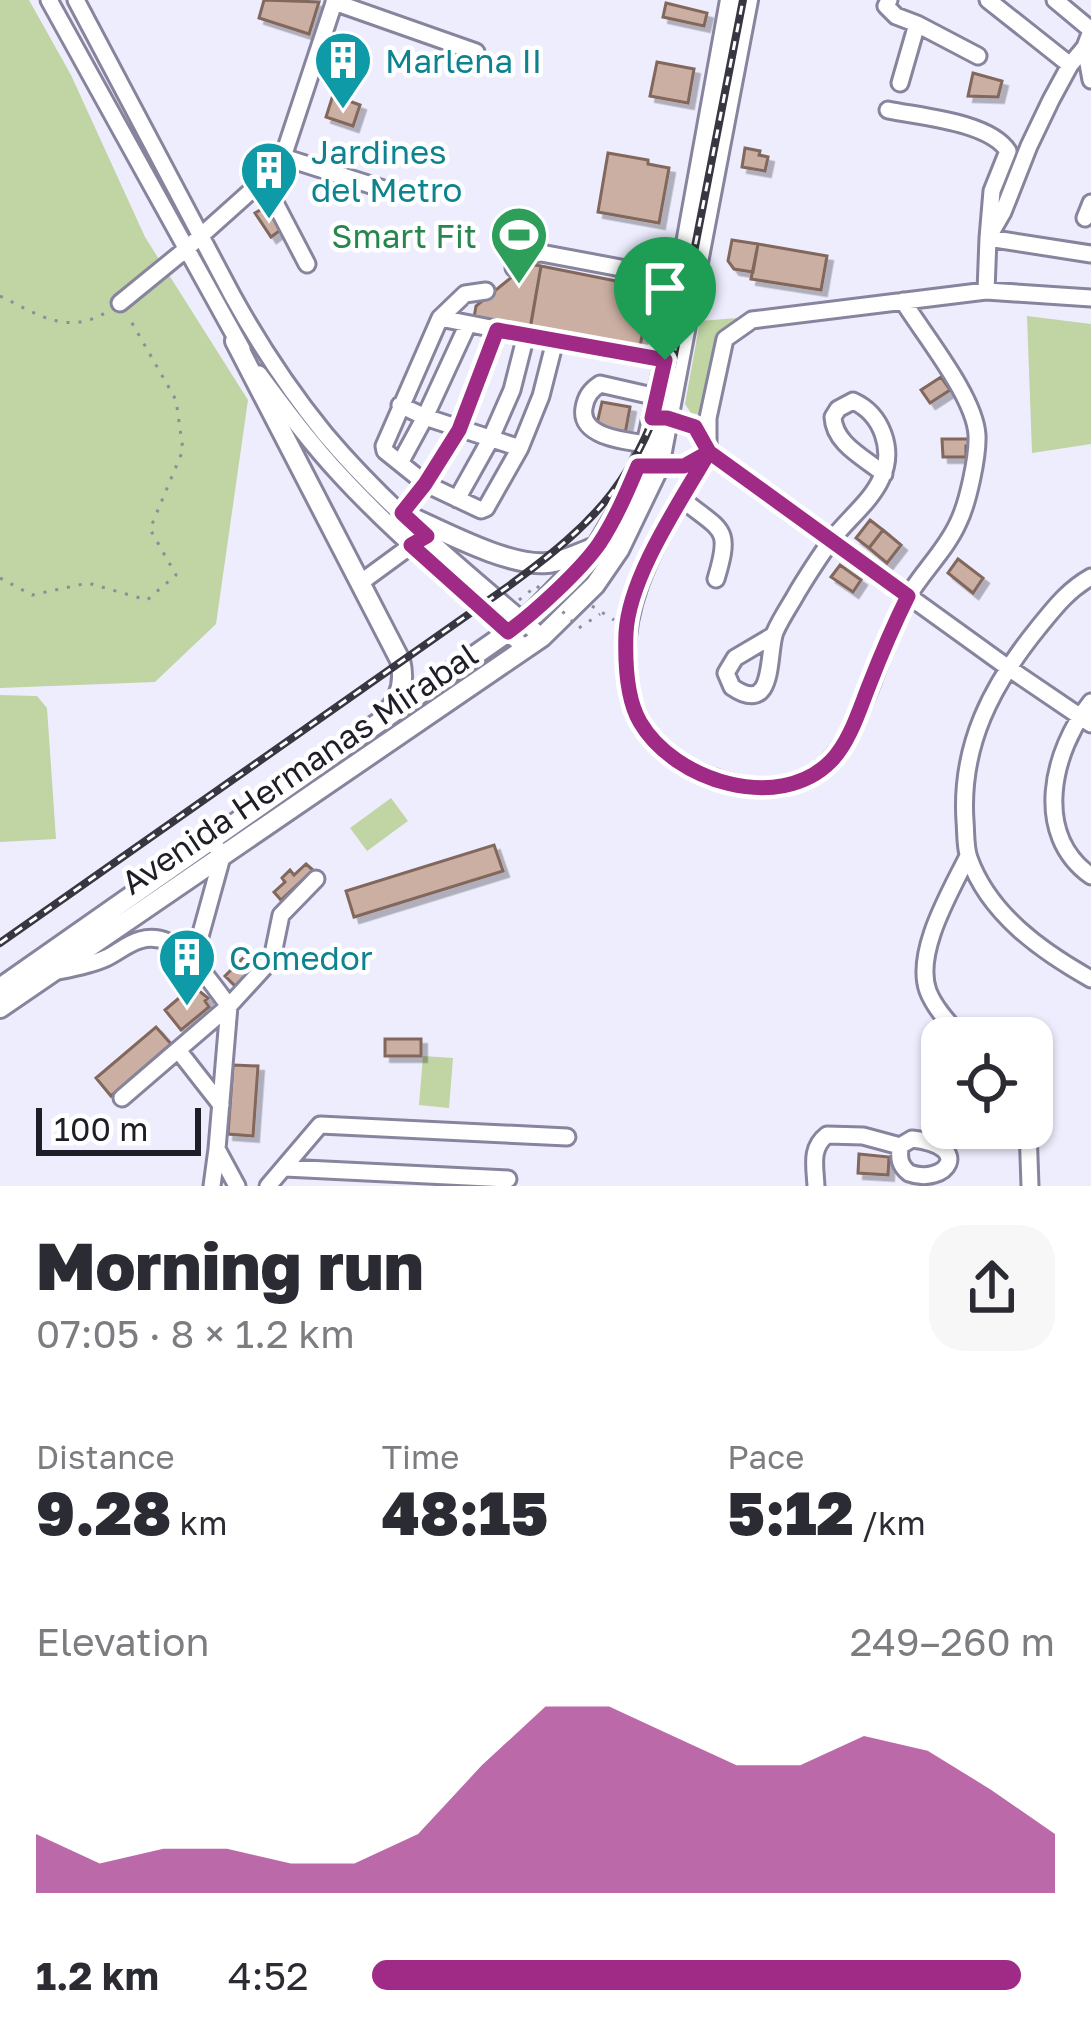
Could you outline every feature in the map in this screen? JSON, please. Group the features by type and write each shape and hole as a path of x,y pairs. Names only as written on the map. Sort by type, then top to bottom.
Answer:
{"main road":[{"name":"Avenida Hermanas Mirabal","path":"0,988 534,643 595,585 620,550 659,467 657,397 730,0"},
{"name":"Avenida Hermanas Mirabal","path":"0,1009 365,734 516,627 597,546 621,506 660,418 748,0"},
{"path":"235,340 403,671 395,705 365,734"},
{"path":"402,513 521,561 553,562 597,546"}],"street":[{"path":"49,0 235,340 299,428 411,545 534,643"},
{"path":"76,0 199,236 252,331 300,402 516,627"},
{"path":"889,0 886,6 896,16 978,56"},
{"path":"988,0 1070,65"},
{"path":"1055,0 1089,36 1091,80"},
{"path":"120,303 261,182 283,157 334,1 476,52"},
{"path":"900,83 917,24"},
{"path":"988,238 1029,146 1089,36"},
{"path":"888,110 983,130 1005,145 1008,151 992,191 986,291"},
{"path":"283,157 396,194"},
{"path":"261,182 307,264"},
{"path":"988,238 1091,254"},
{"path":"514,268 533,254 542,254 679,279"},
{"path":"486,290 465,294 440,318 384,446 425,484 481,510 486,508 520,448 541,396 555,341"},
{"path":"902,301 975,418 978,440 959,523 908,596 854,723 832,760 808,777 763,787 741,787 699,772 662,748 637,718 629,688 626,627 642,576 709,452 708,418 725,339 752,320 767,316 986,291 1091,298"},
{"path":"440,318 665,360"},
{"path":"400,463 467,325"},
{"path":"402,513 459,430 497,330"},
{"path":"457,499 512,391 526,335"},
{"path":"646,444 620,440 587,426 584,405 600,384 657,397"},
{"path":"774,635 832,539 884,473 883,429 865,406 853,401 845,404 833,417 838,437 884,473"},
{"path":"400,405 459,430 520,448"},
{"path":"660,418 695,427 709,452 1006,667 1087,714 1059,761 1053,788 1054,813 1066,852 1091,876"},
{"path":"638,466 684,466 709,452"},
{"path":"682,499 724,538 726,547 716,579"},
{"path":"360,583 427,536"},
{"path":"1091,577 1070,589 1006,667 971,742 964,795 968,856 994,903 1039,948 1091,979"},
{"path":"193,962 218,849"},
{"path":"945,1017 928,990 927,950 968,856"},
{"path":"122,1098 229,1006 272,959 280,915 316,879"},
{"path":"56,971 84,966 138,940 167,941 193,962 229,1006 212,1186"},
{"path":"178,1050 220,1105"},
{"path":"268,1186 320,1125 567,1137"},
{"path":"816,1186 814,1151 827,1135 863,1136 900,1146 912,1138 924,1140 949,1155 946,1174 924,1183 900,1164 900,1146"},
{"path":"217,1149 237,1186"},
{"path":"1029,1149 1030,1186"},
{"path":"285,1168 508,1179"}],"path":[{"path":"0,296 55,323 94,320 120,303 176,400 183,450 150,529 176,574 147,600 88,583 32,595 0,578"},
{"path":"522,598 537,586 579,628 601,613 626,627"}],"green space":[{"path":"0,0 29,0 71,75 145,237 248,400 216,624 155,682 0,688"},
{"path":"1027,316 1091,324 1091,444 1032,453"},
{"path":"750,317 736,325 705,413 691,413 685,404 700,321"},
{"path":"0,695 37,696 47,708 56,839 0,842"},
{"path":"391,798 408,821 367,851 350,828"},
{"path":"423,1056 453,1058 449,1108 419,1105"}],"building":[{"path":"264,0 319,2 309,34 259,18"},
{"path":"666,3 707,13 704,26 663,17"},
{"path":"657,62 694,69 688,103 650,96"},
{"path":"973,73 1002,81 998,97 968,96"},
{"name":"Marlena II","path":"333,95 360,105 353,126 326,117"},
{"path":"745,148 768,157 765,171 742,167"},
{"path":"608,153 669,168 659,223 598,212"},
{"name":"Jardines del Metro","path":"267,206 282,229 271,237 255,213"},
{"path":"732,240 758,244 753,272 734,269 728,261"},
{"path":"758,244 827,256 821,290 751,279"},
{"name":"Smart Fit","path":"528,264 541,266 529,334 473,323 476,306"},
{"path":"541,266 651,288 639,352 530,330"},
{"path":"941,377 950,390 930,403 921,390"},
{"path":"602,402 630,407 625,434 596,428"},
{"path":"942,439 970,439 966,457 943,457"},
{"path":"870,520 883,530 869,548 856,538"},
{"path":"883,530 901,545 887,563 869,548"},
{"path":"958,559 983,578 973,593 948,573"},
{"path":"840,565 861,580 853,592 831,577"},
{"path":"494,845 503,871 354,917 346,891"},
{"path":"306,864 313,870 281,900 274,892 285,882 282,878"},
{"path":"247,954 257,964 235,986 225,976"},
{"name":"Comedor","path":"193,986 208,998 209,1007 181,1030 165,1010"},
{"path":"156,1027 171,1044 111,1096 96,1078"},
{"path":"385,1039 421,1039 421,1056 385,1056"},
{"path":"233,1065 258,1066 253,1136 228,1134"},
{"path":"859,1154 889,1157 888,1175 858,1173"}],"railway":[{"path":"0,943 539,564 612,493 645,438 672,365 743,0"}],"place":[{"name":"Marlena II","path":"343,111"},
{"name":"Jardines del Metro","path":"269,221"},
{"name":"Smart Fit","path":"519,286"},
{"name":"Comedor","path":"187,1008"}],"route":[{"path":"665,360 497,330 459,430 402,513 427,536 411,545 508,632 597,546 638,466 684,466 709,452 642,576 626,627 629,688 637,718 648,734 683,764 741,787 786,784 808,777 832,760 854,723 908,596 709,452 695,427 652,418 665,360"}]}
